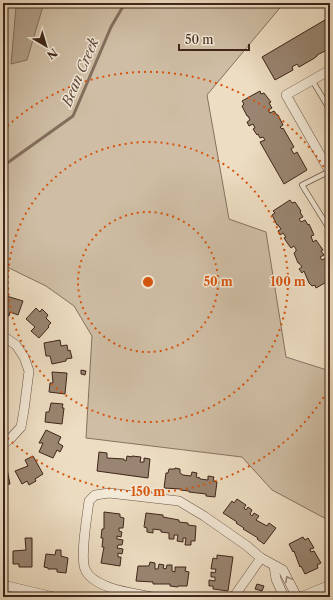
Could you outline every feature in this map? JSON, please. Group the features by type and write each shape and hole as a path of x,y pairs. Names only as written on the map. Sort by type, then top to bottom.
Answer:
{"street":[{"path":"330,70 286,95 330,171"},
{"path":"3,336 16,345 24,356 29,371 24,410 20,427 10,439 3,444"},
{"path":"152,597 116,590 94,580 86,570 83,557 89,501 96,495 110,492 179,501 204,516 247,546 261,558 283,570 297,597"},
{"path":"231,597 235,596 261,558"},
{"path":"274,566 276,579 284,597"},
{"path":"3,585 54,597"},
{"path":"301,597 330,585"}],"lane":[{"path":"312,80 330,110"},
{"path":"330,171 302,185 330,230"}],"shaded area":[{"path":"3,3 284,3 207,95 229,219 266,232 286,357 330,371 330,521 272,490 242,457 86,438 92,336 74,306 46,286 7,267 3,268"},
{"path":"43,6 27,60 11,64 16,7"}],"building":[{"path":"330,17 330,48 299,67 297,64 292,67 293,70 275,80 262,57"},
{"path":"260,91 261,94 264,93 271,102 269,103 272,108 268,110 270,113 274,111 278,115 283,125 280,127 282,129 283,128 294,147 291,149 294,154 297,152 307,170 284,184 260,142 265,140 263,137 260,138 258,134 257,135 253,129 255,128 253,124 249,126 247,122 250,120 242,106 244,104 242,101"},
{"path":"290,200 292,203 295,202 301,211 300,212 303,217 299,219 301,222 305,220 308,225 309,224 314,235 311,236 313,242 316,240 323,250 321,251 324,255 320,257 322,260 326,258 329,263 330,262 330,280 316,288 315,285 312,286 309,283 304,271 302,273 299,269 302,267 298,263 294,253 296,249 294,246 291,248 284,238 286,237 283,233 280,235 278,231 281,229 277,225 272,215 275,213 273,211"},
{"path":"3,295 23,301 18,315 10,312 9,316 3,314"},
{"path":"36,308 40,312 42,309 48,315 46,318 51,323 39,338 31,331 35,327 26,319"},
{"path":"60,340 61,346 67,345 68,351 70,350 72,358 52,364 50,356 46,356 44,343"},
{"path":"81,370 86,371 85,375 81,374"},
{"path":"52,372 67,373 65,394 49,392 50,383 53,383"},
{"path":"5,388 7,397 3,398 3,389"},
{"path":"51,403 63,404 62,424 45,422 46,412 49,412"},
{"path":"46,430 61,437 58,443 63,446 60,452 57,450 53,458 39,452 43,443 39,443"},
{"path":"99,452 107,453 107,458 124,459 126,461 127,456 141,457 140,462 144,462 144,458 150,459 148,478 97,471"},
{"path":"33,456 43,474 29,485 27,481 22,484 15,471 28,466 25,460"},
{"path":"7,469 10,484 3,485 3,470"},
{"path":"169,469 180,469 180,473 183,475 191,476 192,472 197,473 196,477 200,479 208,480 208,476 214,477 213,481 217,482 215,497 181,489 164,488 166,473 168,473"},
{"path":"237,499 246,505 244,508 246,510 248,507 252,510 250,514 252,516 254,513 259,516 256,520 267,526 269,523 276,528 264,544 257,539 258,538 243,529 244,528 236,523 237,522 223,513 232,501 234,503"},
{"path":"104,512 120,514 120,517 124,518 123,528 119,528 119,531 122,532 121,537 117,536 117,539 123,540 122,545 118,545 117,548 123,549 122,554 118,553 118,557 121,557 120,566 101,563 104,547 102,547 103,538 101,538 102,529 104,529"},
{"path":"146,513 163,515 163,517 179,520 179,522 196,526 195,541 191,541 191,545 185,545 186,538 183,538 183,542 177,541 178,535 174,535 174,539 169,539 169,533 161,532 161,530 153,529 153,533 147,532 147,528 144,527"},
{"path":"303,537 305,540 308,538 314,548 310,549 311,552 314,551 321,563 317,565 318,568 305,574 289,544"},
{"path":"25,538 32,538 32,567 19,567 19,564 13,564 13,551 26,550"},
{"path":"56,550 61,550 61,556 68,558 66,573 57,572 57,569 48,569 44,567 46,554 55,555"},
{"path":"217,555 233,557 228,591 213,589 213,586 209,586 209,580 215,581 215,577 211,577 211,572 215,573 216,569 211,569 213,558 217,559"},
{"path":"150,562 155,563 155,569 158,569 159,564 164,565 163,568 166,569 167,565 172,565 172,571 175,572 175,567 186,567 185,571 189,572 187,586 178,587 170,586 170,584 153,584 153,582 136,581 138,566 149,566"},
{"path":"257,584 264,586 262,591 255,589"}],"waterway":[{"name":"Bean Creek","path":"3,166 73,116 111,27 125,3"}]}
